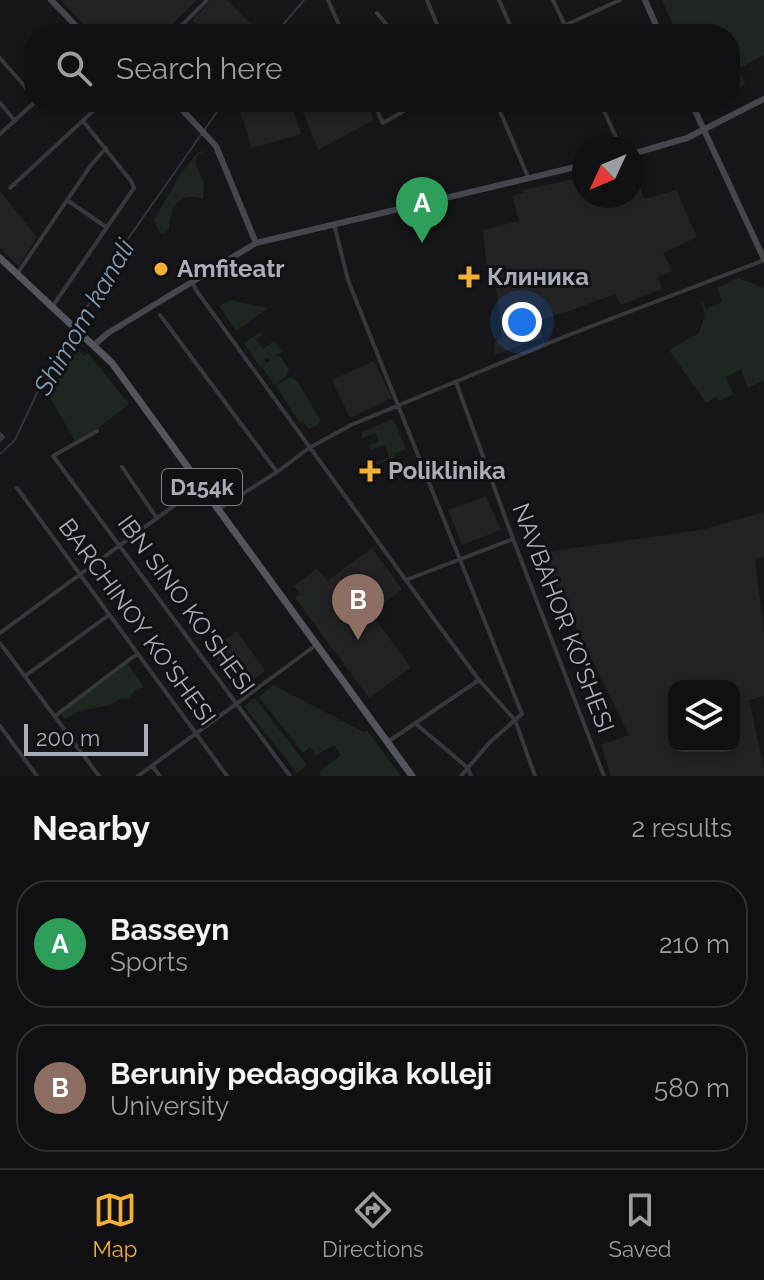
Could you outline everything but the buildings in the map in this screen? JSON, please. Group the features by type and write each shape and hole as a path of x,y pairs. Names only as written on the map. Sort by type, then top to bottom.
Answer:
{"main road":[{"name":"D154k","path":"0,258 112,363 412,776"}],"street":[{"path":"51,0 74,24"},
{"path":"183,24 207,0"},
{"path":"328,0 339,24"},
{"path":"427,0 437,24"},
{"path":"499,0 510,24"},
{"path":"553,0 565,24"},
{"path":"567,24 620,0"},
{"path":"645,0 656,24"},
{"path":"377,13 386,24"},
{"path":"0,58 24,86"},
{"path":"740,112 764,99"},
{"path":"0,103 15,121"},
{"path":"0,134 24,111"},
{"path":"10,188 92,112"},
{"path":"185,112 208,136 222,157 256,243"},
{"path":"378,112 383,123 402,112"},
{"path":"500,112 528,178"},
{"path":"605,112 616,136"},
{"path":"218,510 309,448 351,425 566,336 764,260 695,112"},
{"path":"644,151 703,131 739,112"},
{"path":"52,307 134,188 83,121"},
{"path":"17,274 91,165 106,148"},
{"path":"94,345 108,333 256,243 572,168"},
{"path":"67,200 106,227"},
{"path":"334,224 348,280 522,714 490,742 461,776"},
{"path":"192,281 309,448 479,680 515,720 535,776"},
{"path":"160,315 277,472"},
{"name":"NAVBAHOR KO'SHESI","path":"456,382 604,776"},
{"name":"IBN SINO KO'SHESI","path":"97,431 53,456 290,776"},
{"path":"122,467 156,517"},
{"path":"0,633 201,486"},
{"name":"BARCHINOY KO'SHESI","path":"17,488 227,776"},
{"path":"406,580 513,539"},
{"path":"25,676 109,615"},
{"path":"0,643 99,776"},
{"path":"138,776 316,645"},
{"path":"55,716 137,654"},
{"path":"387,742 479,680"},
{"path":"416,724 468,768 471,776"},
{"path":"0,726 37,776"},
{"path":"152,766 160,776"}],"shaded area":[{"path":"61,0 197,0 172,24 84,24"},
{"path":"211,0 227,0 251,24 196,24 192,20"},
{"path":"662,0 764,0 764,55 740,68 740,24 673,24"},
{"path":"240,112 294,112 301,134 252,148"},
{"path":"303,112 371,112 374,120 318,150"},
{"path":"197,153 205,153 198,155 195,162 204,183 203,199 187,197 177,203 169,229 163,234 154,220 180,175"},
{"path":"572,180 572,208 644,208 644,199 676,190 697,237 663,253 672,271 658,277 662,289 621,305 615,294 558,314 538,322 543,337 495,355 494,342 502,338 495,280 488,279 483,230 519,221 512,196 523,193 523,190"},
{"path":"0,191 37,237 19,266 0,248"},
{"path":"738,278 764,288 764,380 748,388 741,369 726,377 733,394 719,401 716,397 706,403 669,350 699,333 705,315 701,303 706,309 722,302 717,288"},
{"path":"231,300 268,308 236,331 219,306"},
{"path":"260,332 262,335 256,339 263,349 274,341 282,352 275,357 280,356 289,369 286,377 274,385 262,367 270,360 268,357 260,367 244,343"},
{"path":"75,347 84,356 88,353 129,404 100,427 75,441 48,394"},
{"path":"374,361 392,398 350,418 332,380"},
{"path":"288,378 297,381 321,421 316,426 309,429 303,421 300,423 276,386"},
{"path":"393,419 406,449 376,465 389,457 385,445 371,450 369,445 379,441 375,433 363,438 361,432"},
{"path":"486,496 501,530 462,545 448,510"},
{"path":"764,512 764,557 755,559 764,633 764,696 749,700 764,776 611,776 601,745 629,735 569,613 566,614 540,553 701,530"},
{"path":"372,548 402,589 371,613 411,668 369,698 295,598 300,594 294,586 317,568 327,581"},
{"path":"325,590 351,626 341,633 327,613 333,608 323,594 307,605 332,642 329,644 296,598 307,591 313,599"},
{"path":"237,631 265,671 238,690 210,650"},
{"path":"128,664 144,687 128,698 80,711 64,719 61,713"},
{"path":"273,685 364,732 367,730 401,776 321,776 319,772 341,755 334,745 316,755 310,747 303,753 259,697"},
{"path":"255,698 307,765 297,773 244,706"}],"waterway":[{"name":"Shimom kanali","path":"284,24 304,0"},
{"name":"Shimom kanali","path":"0,454 15,440 38,391 67,348 104,273 217,112"}],"place":[{"name":"Basseyn","path":"422,243"},
{"name":"Amfiteatr","path":"161,269"},
{"name":"Клиника","path":"469,277"},
{"name":"Poliklinika","path":"370,471"},
{"name":"Beruniy pedagogika kolleji","path":"358,640"}]}
